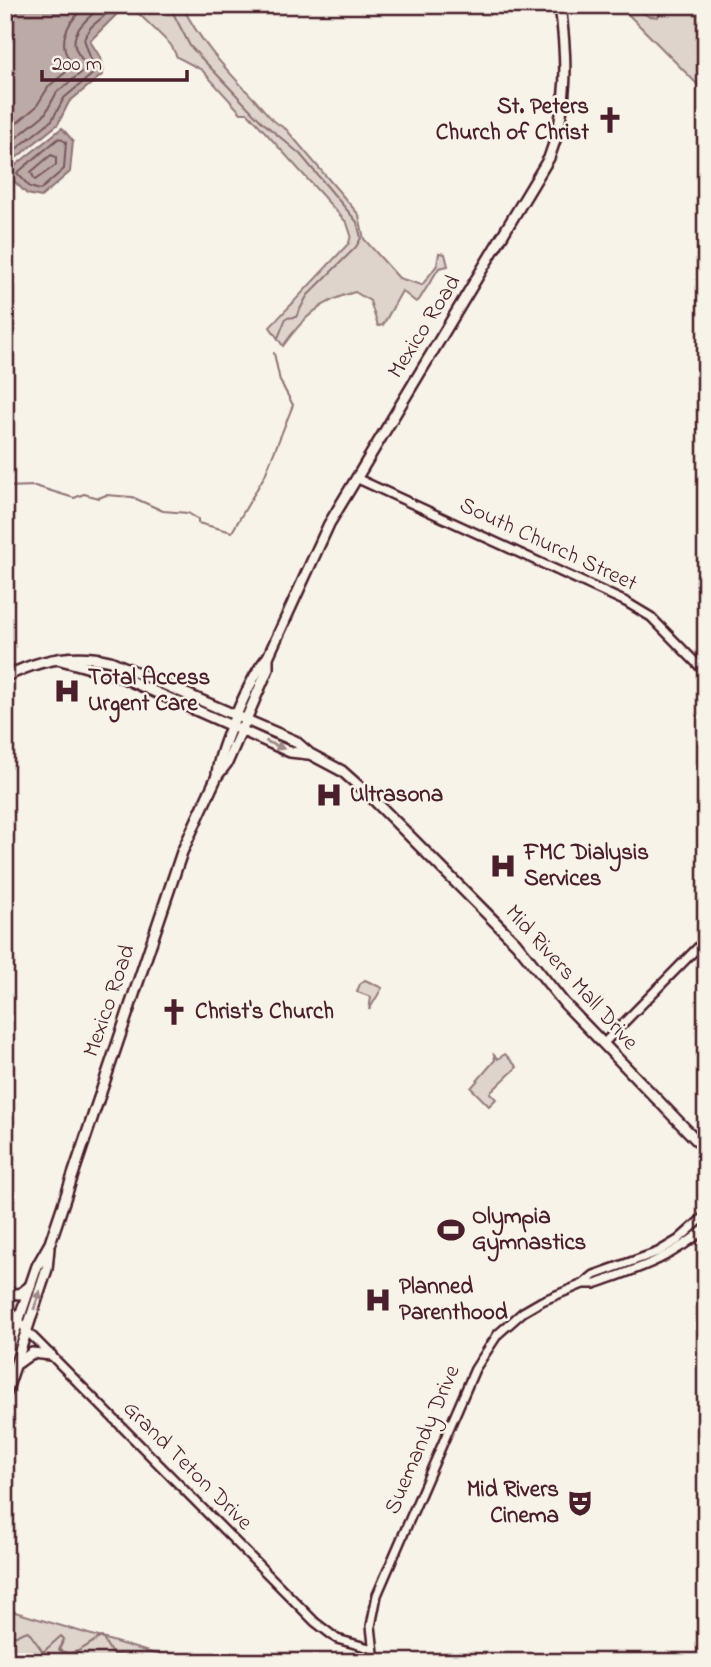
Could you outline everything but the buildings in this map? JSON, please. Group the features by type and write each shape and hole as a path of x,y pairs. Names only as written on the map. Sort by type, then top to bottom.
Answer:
{"main road":[{"name":"Mexico Road","path":"5,1360 31,1285 50,1243 182,852 218,776 226,766 259,666 268,657 319,542 549,158 559,128 566,92 566,60 560,5"},
{"name":"Mid Rivers Mall Drive","path":"5,677 31,666 77,655 110,661 295,741 310,754 341,771 370,796 516,943 564,1003 706,1150"},
{"name":"Mid Rivers Mall Drive","path":"61,660 110,672 290,752 310,754"},
{"name":"Mexico Road","path":"5,1396 47,1269 50,1243"},
{"path":"5,1293 20,1294 31,1285"},
{"path":"15,1367 26,1355 51,1355"}],"street":[{"name":"South Church Street","path":"356,478 626,602 651,617 706,673"},
{"path":"603,1044 706,939"},
{"name":"Suemandy Drive","path":"375,1662 372,1615 380,1585 480,1359 498,1334 523,1312 583,1284 594,1275 658,1252 678,1240 706,1214"},
{"name":"Suemandy Drive","path":"583,1284 596,1284 656,1263 680,1249 706,1228"},
{"name":"Grand Teton Drive","path":"5,1304 27,1331 315,1622 327,1633 351,1643 372,1645"}],"shaded area":[{"path":"126,5 182,5 215,56 269,116 286,129 359,215 364,239 399,278 422,285 437,265 439,253 445,254 448,266 439,268 419,300 416,302 402,291 383,325 378,326 370,301 355,292 343,296 313,312 283,346 270,327 349,243 351,235 347,223 248,113 241,113 202,70 177,57 171,45 135,10 123,9"},
{"path":"631,5 648,16 658,17 662,5 706,5 706,93 621,7"},
{"path":"365,980 382,988 369,1010 371,997 357,992"},
{"path":"505,1054 517,1067 490,1093 496,1099 489,1106 471,1088 495,1060 494,1055 498,1059"},
{"path":"5,1609 182,1662 60,1662 5,1654"}],"water":[{"path":"5,5 126,5 90,41 100,57 103,74 69,102 58,124 5,167"},
{"path":"62,128 73,141 70,172 41,197 27,194 6,173"}],"waterway":[{"path":"169,5 190,46 261,121 300,154 357,222 361,238 356,247 307,296 296,317 286,318 278,338"},
{"path":"5,487 35,486 74,498 84,494 99,498 106,495 132,497 163,511 188,513 198,519 198,523 232,532 265,475 293,405 280,381 274,353"},
{"path":"5,1634 11,1637 28,1631 43,1652 61,1636 64,1639 59,1650 71,1653 102,1637 112,1654 133,1656 145,1662"}],"place":[{"name":"St. Peters Church of Christ","path":"610,120"},
{"name":"Total Access Urgent Care","path":"67,691"},
{"name":"Ultrasona","path":"329,795"},
{"name":"FMC Dialysis Services","path":"503,866"},
{"name":"Christ's Church","path":"174,1012"},
{"name":"Olympia Gymnastics","path":"451,1230"},
{"name":"Planned Parenthood","path":"378,1300"},
{"name":"Mid Rivers Cinema","path":"580,1503"}]}
